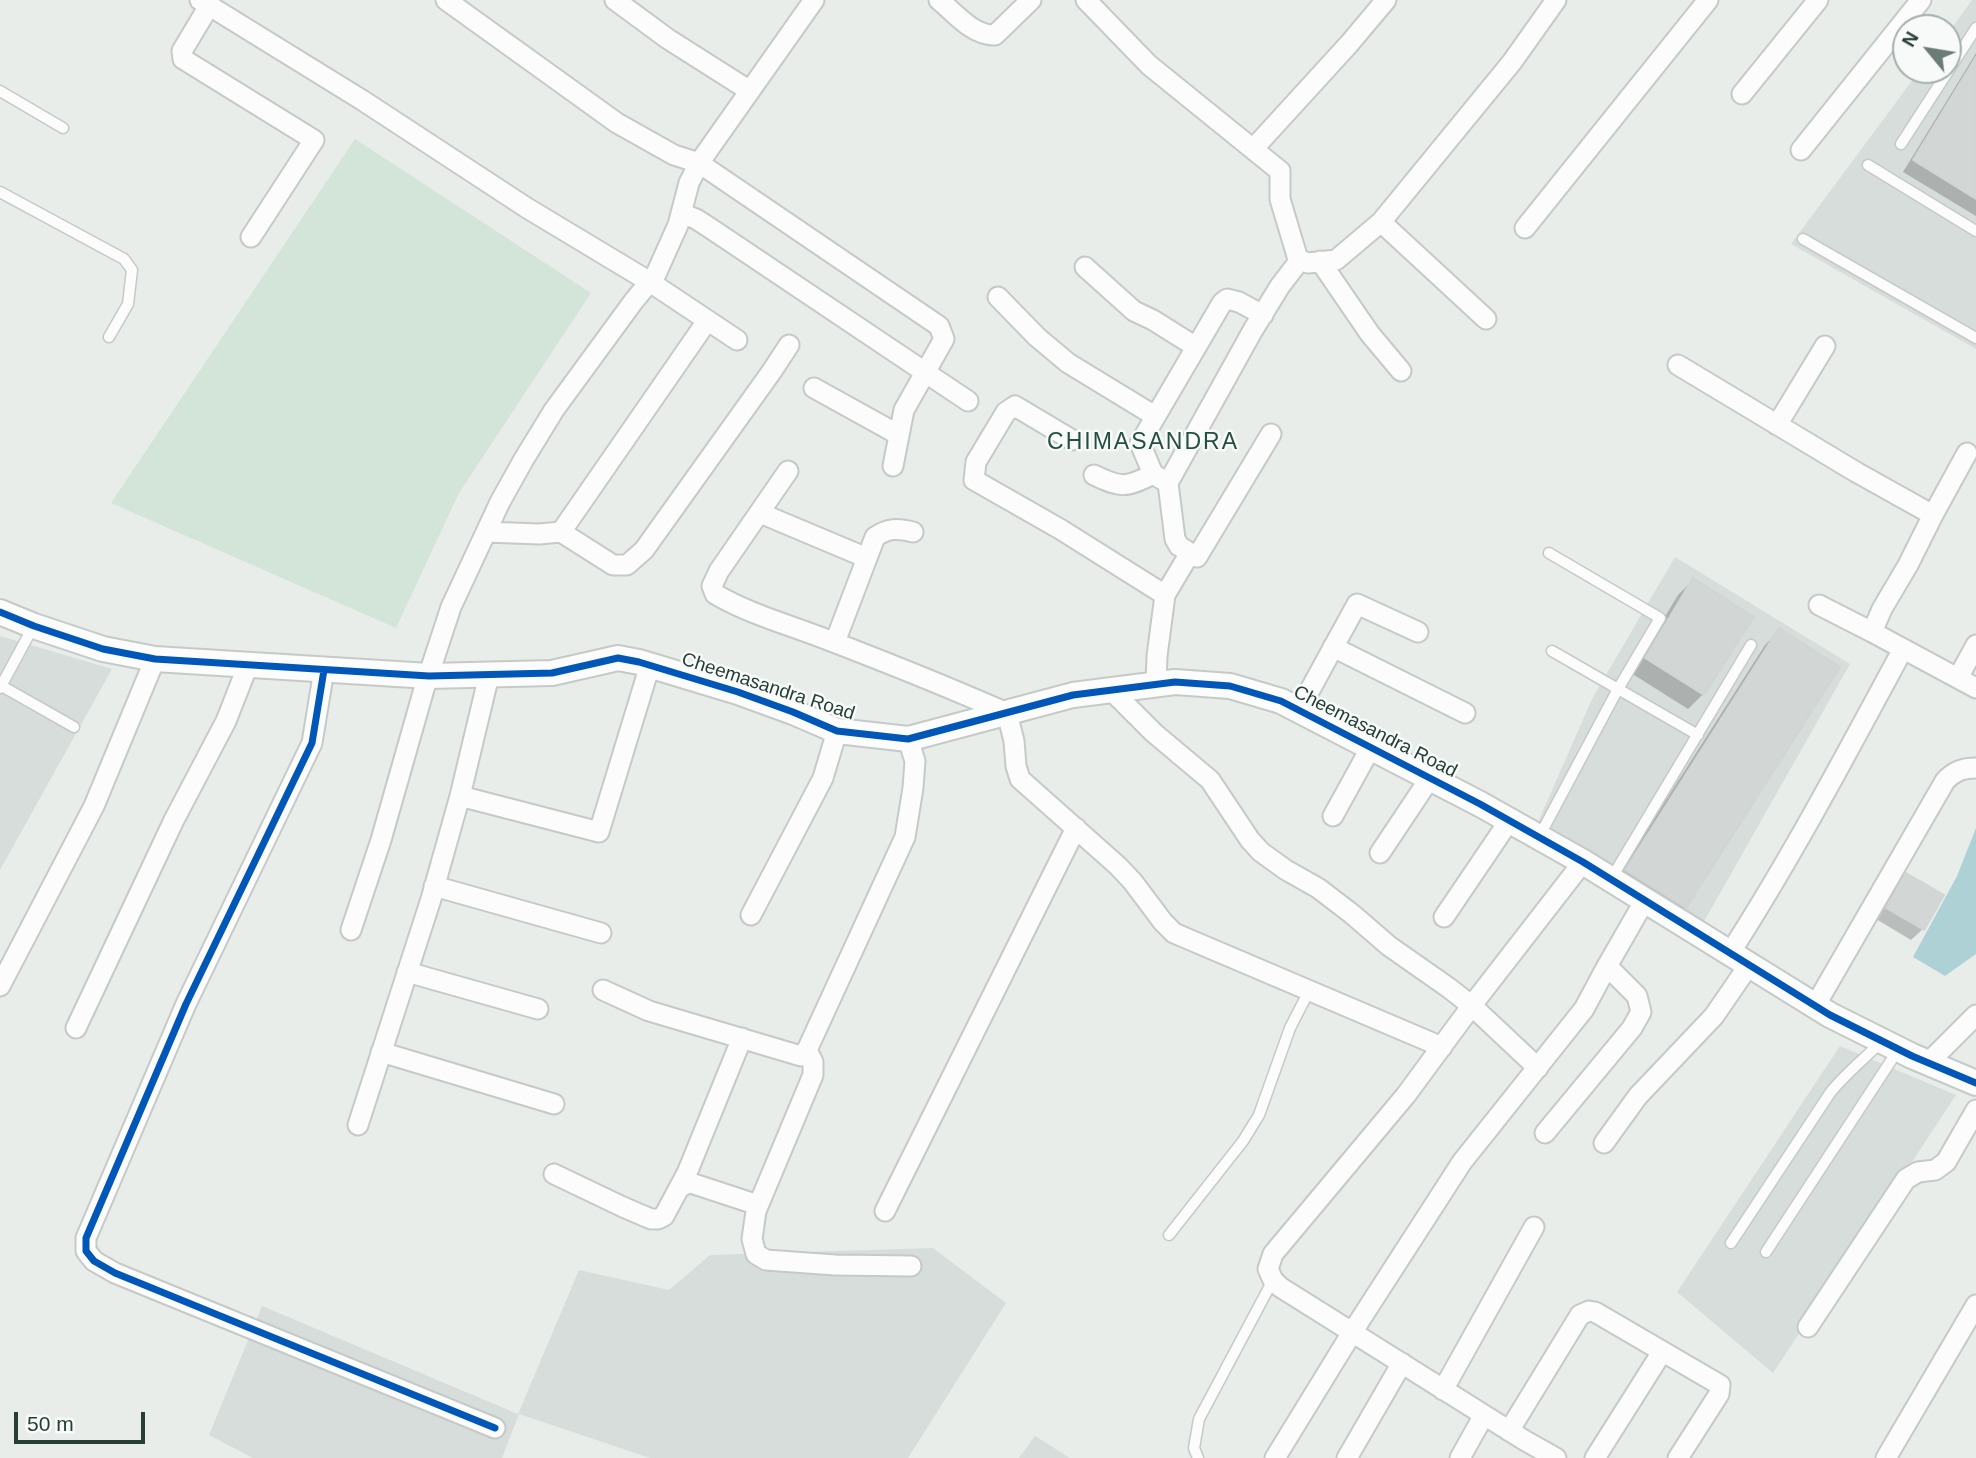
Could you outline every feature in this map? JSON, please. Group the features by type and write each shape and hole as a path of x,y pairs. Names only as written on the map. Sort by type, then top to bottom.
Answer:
{"street":[{"path":"446,0 617,123 674,155 699,163 939,327 944,340 904,410 893,466"},
{"path":"615,0 668,40 750,90"},
{"path":"351,930 451,607 486,532 518,470 554,411 650,282 665,257 689,183 699,163 814,0"},
{"path":"939,0 985,36 995,35 1031,0"},
{"path":"1086,0 1149,65 1280,171 1280,199 1297,256 1308,263 1336,260 1381,222 1512,62 1556,0"},
{"path":"1254,148 1386,0"},
{"path":"1525,228 1708,0"},
{"path":"1742,94 1818,0"},
{"path":"1801,150 1921,0"},
{"path":"251,237 314,141 183,59 182,51 204,3 362,100 537,214 650,282 737,340"},
{"path":"681,213 710,228 968,401"},
{"path":"1381,222 1486,320"},
{"path":"1094,475 1114,485 1161,479 1285,279 1300,260"},
{"path":"1320,261 1370,334 1401,371"},
{"path":"1085,267 1134,311 1196,347"},
{"path":"998,297 1037,338 1068,363 1155,416"},
{"path":"1263,315 1239,302 1227,299 1222,303 1140,443 1161,479 1179,546 1197,558 1271,434"},
{"path":"561,532 707,321"},
{"path":"486,532 561,532 613,565 627,565 644,550 789,345"},
{"path":"1777,425 1825,346"},
{"path":"1678,365 1933,515"},
{"path":"814,388 899,435"},
{"path":"1072,440 1015,407 1006,412 976,462 974,480 1021,505 1165,595"},
{"path":"1872,632 1967,453"},
{"path":"789,471 719,571 712,586 715,594 748,612 835,642 1006,713 1020,779 1133,882 1174,933 1442,1047"},
{"path":"760,513 867,558"},
{"path":"835,642 875,537 898,528 912,532"},
{"path":"1156,685 1165,595 1190,553"},
{"path":"1299,710 1357,604 1418,632"},
{"path":"1819,605 1976,688"},
{"name":"Cheemasandra Road","path":"0,612 103,649 155,659 429,676 552,673 618,658 738,692 837,731 908,738 1073,695 1175,682 1230,686 1281,701 1430,778 1583,862 1815,1006 1890,1045 1976,1083"},
{"path":"1958,678 1976,645"},
{"path":"1333,647 1465,713"},
{"path":"1604,1143 1638,1096 1714,1016 1739,959 1748,924 1903,649"},
{"path":"0,986 93,806 155,659"},
{"path":"76,1028 174,820 226,721 248,665"},
{"path":"460,796 599,832 650,665"},
{"path":"324,670 312,743 186,1004 86,1238 86,1251 94,1261 115,1273 495,1428"},
{"path":"358,1125 434,886 460,796 489,675"},
{"path":"1112,691 1154,733 1210,780 1239,825 1261,852 1318,888 1389,946 1472,1006 1538,1068"},
{"path":"751,915 823,778 837,731"},
{"path":"603,990 649,1012 801,1056 807,1049 905,837 915,761 908,738"},
{"path":"1333,816 1371,747"},
{"path":"1815,1006 1945,781 1962,769 1976,768"},
{"path":"1380,853 1430,778"},
{"path":"1444,917 1509,821"},
{"path":"885,1211 1076,828"},
{"path":"1556,1458 1299,1299 1273,1280 1268,1269 1273,1254 1406,1095 1583,862"},
{"path":"434,886 601,933"},
{"path":"1275,1458 1462,1162 1584,1009 1645,900"},
{"path":"1545,1133 1632,1028 1641,1012 1637,996 1607,966"},
{"path":"407,972 538,1009"},
{"path":"1928,1063 1976,1015"},
{"path":"554,1174 651,1219 664,1216 679,1188 742,1038"},
{"path":"807,1049 813,1062 813,1075 758,1205 752,1239 755,1254 761,1258 835,1265 911,1266"},
{"path":"381,1052 554,1104"},
{"path":"1808,1327 1906,1179 1918,1172 1935,1170 1946,1162 1976,1110"},
{"path":"679,1188 688,1183 694,1184 758,1205"},
{"path":"1443,1390 1534,1227"},
{"path":"1886,1458 1976,1305"},
{"path":"1510,1431 1580,1315 1589,1311 1720,1385 1719,1394 1678,1458"},
{"path":"1595,1458 1662,1352"},
{"path":"1347,1458 1402,1363"},
{"path":"1460,1458 1484,1415"}],"lane":[{"path":"1901,144 1976,28"},
{"path":"0,91 62,128"},
{"path":"1868,165 1976,232"},
{"path":"0,192 124,259 132,270 128,304 108,337"},
{"path":"1803,239 1976,338"},
{"path":"1539,837 1618,689 1660,618 1549,553"},
{"path":"34,626 0,686 74,727"},
{"path":"1611,879 1751,645"},
{"path":"1552,651 1698,734"},
{"path":"1169,1235 1243,1141 1259,1115 1290,1028 1309,991"},
{"path":"1731,1243 1830,1093 1854,1069 1890,1045"},
{"path":"1766,1252 1890,1045"},
{"path":"1198,1458 1194,1448 1199,1419 1273,1280"}],"shaded area":[{"path":"1972,0 1976,0 1976,349 1791,244 1910,84 1962,84 1962,14"},
{"path":"1675,557 1850,664 1702,925 1535,829 1592,699"},
{"path":"0,636 112,669 0,870"},
{"path":"1840,1046 1956,1095 1773,1373 1677,1292"},
{"path":"933,1248 1006,1303 908,1458 650,1458 519,1414 502,1458 253,1458 209,1435 262,1306 518,1414 579,1270 669,1290 710,1255"},
{"path":"1035,1436 1070,1458 1019,1458"}],"green space":[{"path":"355,139 591,293 459,493 396,628 111,503"}],"water":[{"path":"1976,828 1976,954 1945,976 1913,957 1957,876"}],"building":[{"path":"1976,57 1976,199 1913,160 1959,84 1962,84"},
{"path":"1693,578 1754,617 1704,695 1645,658"},
{"path":"1779,628 1840,667 1686,908 1625,870"},
{"path":"1906,873 1944,895 1924,930 1886,908"}],"cycle path":[{"path":"0,612 103,649 155,659 429,676 552,673 618,658 738,692 837,731 908,739 1073,695 1175,682 1230,686 1281,701 1480,804 1583,862 1830,1015 1912,1056 1976,1083"},
{"path":"324,670 312,743 186,1004 86,1238 86,1251 94,1261 115,1273 495,1428"}],"district":[{"name":"CHIMASANDRA","path":"1143,443"}]}
